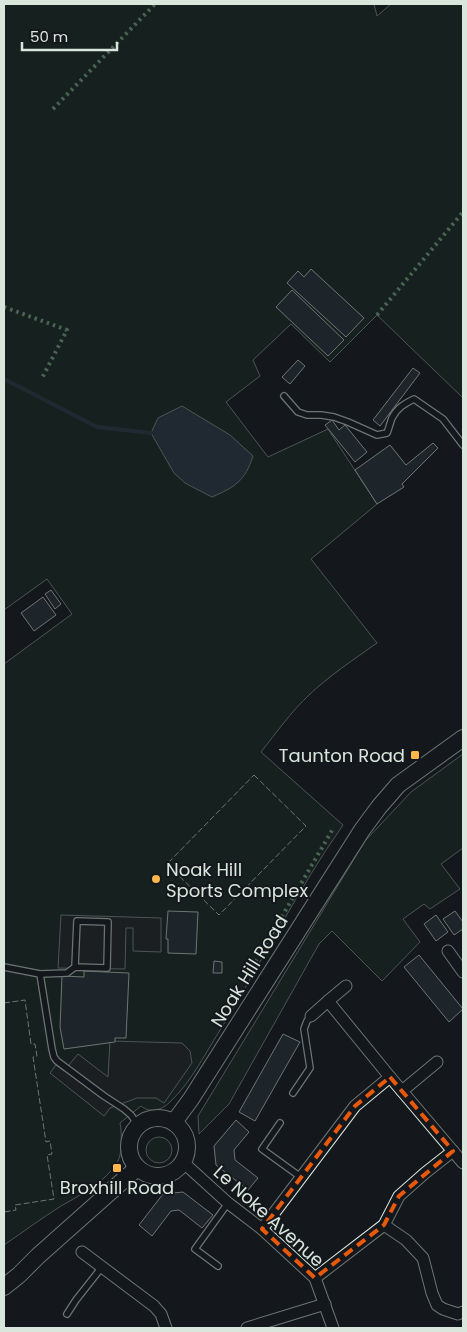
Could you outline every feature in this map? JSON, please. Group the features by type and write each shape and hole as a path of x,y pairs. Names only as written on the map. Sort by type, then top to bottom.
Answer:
{"street":[{"name":"Noak Hill Road","path":"174,1122 191,1100 379,806 398,784 463,738"},
{"path":"448,951 462,966"},
{"path":"311,1016 346,986"},
{"path":"328,1001 463,1163"},
{"path":"402,1091 438,1062"},
{"path":"262,1230 355,1106 390,1077"},
{"path":"158,1118 174,1122 186,1136 188,1147 184,1163 174,1172 165,1176 151,1176 137,1168 131,1160 129,1152 132,1132 138,1125 158,1118"},
{"path":"315,1278 384,1225 399,1196 453,1151"},
{"name":"Le Noke Avenue","path":"184,1163 315,1278 333,1328"},
{"path":"4,1287 137,1168"},
{"path":"384,1225 406,1240 423,1258 437,1305 458,1314 463,1312"},
{"path":"82,1252 154,1306 161,1314 166,1328"},
{"path":"4,1275 38,1256"},
{"path":"247,1328 325,1304"}],"lane":[{"path":"284,396 298,412 306,415 320,414 334,417 377,435 387,433 392,418 401,405 414,400 443,419 463,444"},
{"path":"4,967 40,974 67,973 75,967 107,968 108,922 77,921 75,967"},
{"path":"40,974 54,1057 124,1109 138,1125"},
{"path":"293,1093 310,1068 304,1029 311,1016"},
{"path":"280,1123 262,1149 302,1178"},
{"path":"218,1266 195,1249 228,1203"},
{"path":"67,1314 102,1267"}],"highlighted area":[{"path":"390,1077 453,1151 399,1196 384,1225 315,1278 262,1229 355,1106"}],"green space":[{"path":"4,4 374,4 377,16 391,4 463,4 463,398 377,315 330,362 291,324 253,360 260,376 226,402 268,457 328,429 377,504 311,559 377,643 309,695 290,715 261,752 343,825 311,874 237,1002 186,1085 164,1107 149,1110 141,1106 120,1123 121,1143 119,1158 107,1175 85,1192 4,1245 4,664 72,614 47,579 4,610"},
{"path":"463,754 463,848 441,864 460,889 430,909 424,904 403,919 420,942 382,981 332,931 319,944 229,1104 199,1134 198,1116 365,841 411,792"},
{"path":"159,1137 169,1140 172,1150 169,1160 159,1163 149,1160 146,1150 149,1140"}],"shaded area":[{"path":"61,915 161,918 161,952 133,951 133,928 126,928 125,969 58,968"},
{"path":"110,1041 182,1043 190,1051 192,1063 164,1103 156,1098 137,1098 110,1108 104,1116 50,1073 56,1065 64,1071 78,1054 108,1077"}],"water":[{"path":"182,406 230,435 253,456 246,472 238,482 212,497 185,483 174,473 151,433 158,418"}],"building":[{"path":"311,269 364,318 346,337 287,283 298,271 304,277"},
{"path":"292,290 344,340 328,356 276,307"},
{"path":"298,360 305,366 290,384 282,377"},
{"path":"413,368 420,373 380,426 373,420"},
{"path":"332,420 339,430 345,425 367,452 355,462 325,425"},
{"path":"433,443 438,448 402,484 404,487 377,504 355,470 390,445 406,465"},
{"path":"51,590 61,604 55,609 45,594"},
{"path":"43,597 56,615 34,631 21,613"},
{"path":"168,911 198,912 196,954 168,953 168,939 166,939"},
{"path":"455,911 463,922 463,929 454,935 443,919"},
{"path":"436,915 448,932 436,941 424,924"},
{"path":"419,955 463,1009 449,1022 404,967"},
{"path":"214,961 222,962 222,973 213,973"},
{"path":"84,971 129,973 126,1038 115,1038 115,1042 64,1049 60,1027 62,976 84,977"},
{"path":"283,1034 300,1042 255,1121 239,1112"},
{"path":"236,1120 249,1132 234,1150 235,1160 258,1178 248,1190 216,1165 214,1146"},
{"path":"183,1192 213,1215 202,1228 179,1210 171,1211 152,1236 139,1225 163,1194"}],"waterway":[{"path":"4,379 97,427 151,433"}],"hedge":[{"path":"53,109 155,4"},
{"path":"377,315 463,212"},
{"path":"4,307 67,330 41,380"},
{"path":"249,973 334,827"}],"fence":[{"path":"254,775 306,826 219,915 167,864 254,775"},
{"path":"4,1003 25,1000 31,1044 35,1044 37,1056 33,1057 46,1142 50,1141 52,1154 47,1155 54,1199 15,1205 16,1210 4,1212"}],"place":[{"name":"Taunton Road","path":"415,755"},
{"name":"Noak Hill Sports Complex","path":"156,879"},
{"name":"Broxhill Road","path":"117,1168"}]}
